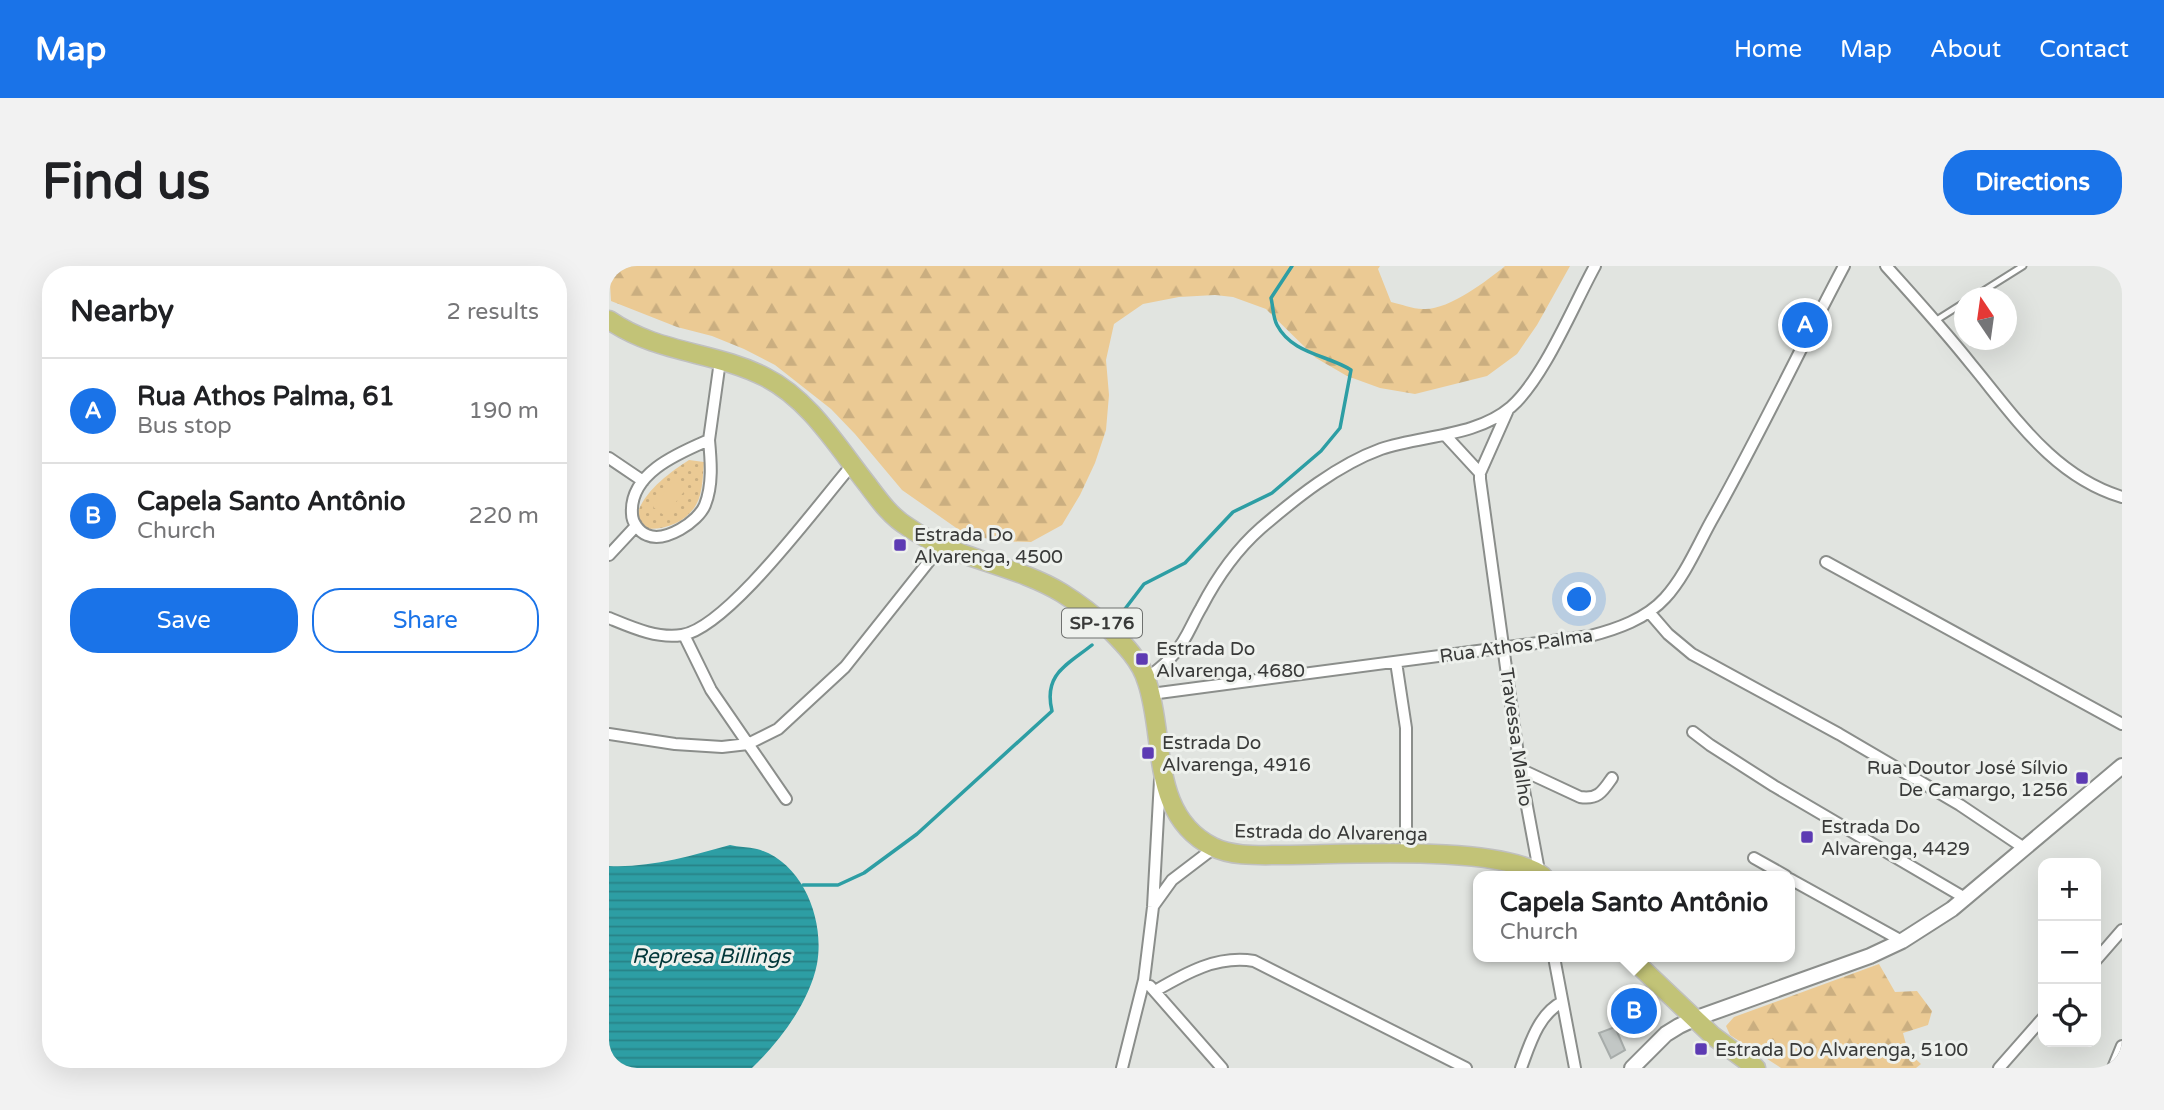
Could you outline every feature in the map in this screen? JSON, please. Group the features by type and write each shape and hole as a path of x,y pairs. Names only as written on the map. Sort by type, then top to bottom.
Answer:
{"main road":[{"name":"Estrada do Alvarenga","path":"609,320 653,344 749,369 787,390 813,415 883,505 907,527 942,545 1062,593 1108,628 1124,644 1148,686 1165,786 1184,824 1214,848 1244,854 1406,854 1503,860 1531,871"},
{"path":"1635,962 1693,1019 1756,1068"}],"street":[{"path":"1445,435 1480,473 1508,410 1533,383 1595,266"},
{"name":"Rua Athos Palma","path":"1148,686 1396,662 1590,636 1606,632 1649,612 1666,597 1681,574 1742,465 1844,266"},
{"path":"1886,266 2051,457 2071,474 2122,498"},
{"path":"709,440 665,462 643,481 634,500 632,513 636,526 647,536 676,532 699,514 705,505 709,440 720,361"},
{"path":"1148,686 1177,652 1232,557 1260,529 1351,462 1381,449 1445,435 1481,423 1508,410"},
{"path":"609,458 643,481"},
{"path":"609,618 647,633 684,635 714,617 740,596 764,571 852,465"},
{"name":"Travessa Malho","path":"1480,473 1520,769 1540,871"},
{"path":"609,555 636,526"},
{"path":"609,734 674,744 722,747 748,744 778,729 845,667 942,545"},
{"path":"1826,562 2122,724"},
{"path":"1649,612 1668,634 1692,654 1924,784 1991,824 2024,848"},
{"path":"684,635 711,691 786,799"},
{"path":"1396,662 1406,728 1406,854"},
{"path":"1693,732 1774,786 1965,898"},
{"path":"1122,1068 1144,979 1153,907 1161,766"},
{"path":"1632,1068 1666,1034 1693,1019 1870,956 1929,925 2122,766"},
{"path":"1520,769 1588,799 1597,796 1612,778"},
{"path":"1153,907 1172,880 1214,848"},
{"path":"1754,858 1777,871"},
{"path":"1795,881 1902,941"},
{"path":"2101,954 2122,930"},
{"path":"1155,991 1192,970 1215,962 1244,959 1254,961 1466,1068"},
{"path":"1555,962 1575,1068"},
{"path":"1144,979 1222,1068"},
{"path":"1521,1068 1537,1028 1552,1007 1562,1002"},
{"path":"2000,1068 2038,1024"},
{"path":"2113,1068 2122,1046"}],"lane":[{"path":"1989,287 2022,266"},
{"path":"1935,321 1954,309"}],"green space":[{"path":"609,266 1380,266 1378,269 1391,302 1423,309 1455,300 1505,266 1570,266 1537,325 1517,354 1487,376 1415,394 1380,388 1347,376 1316,358 1266,309 1233,297 1179,297 1143,304 1114,324 1106,360 1109,395 1106,430 1080,495 1062,525 1031,542 996,541 962,532 902,490 831,409 775,365 712,336 677,327 611,301"},
{"path":"689,460 704,462 700,495 691,512 677,523 668,526 641,528 636,519 650,492"},
{"path":"674,480 686,489 665,516 653,507"},
{"path":"1879,964 1895,992 1917,991 1932,1011 1928,1025 1903,1033 1908,1052 1921,1064 1916,1068 1781,1068 1730,1035 1726,1026 1734,1017"}],"water":[{"name":"Represa Billings","path":"730,845 757,849 773,856 787,866 807,895 814,912 819,947 813,979 800,1007 783,1034 752,1068 609,1068 609,866 655,863"}],"building":[{"path":"1645,1001 1648,1016 1624,1022 1620,1006"},
{"path":"1615,1027 1625,1050 1611,1058 1599,1033"}],"waterway":[{"path":"1115,622 1144,584 1185,563 1233,512 1272,493 1321,451 1340,428 1351,370 1292,342 1284,335 1275,319 1271,298 1292,266"},
{"path":"803,885 838,885 864,873 917,834 1052,711 1050,698 1054,679 1066,665 1092,645"}],"place":[{"name":"Rua Athos Palma, 61","path":"1805,325"},
{"name":"Estrada Do Alvarenga, 4500","path":"900,545"},
{"name":"Estrada Do Alvarenga, 4680","path":"1142,659"},
{"name":"Estrada Do Alvarenga, 4916","path":"1148,753"},
{"name":"Rua Doutor José Sílvio De Camargo, 1256","path":"2082,778"},
{"name":"Estrada Do Alvarenga, 4429","path":"1807,837"},
{"name":"Capela Santo Antônio","path":"1634,1011"},
{"name":"Estrada Do Alvarenga, 5100","path":"1701,1049"}]}
